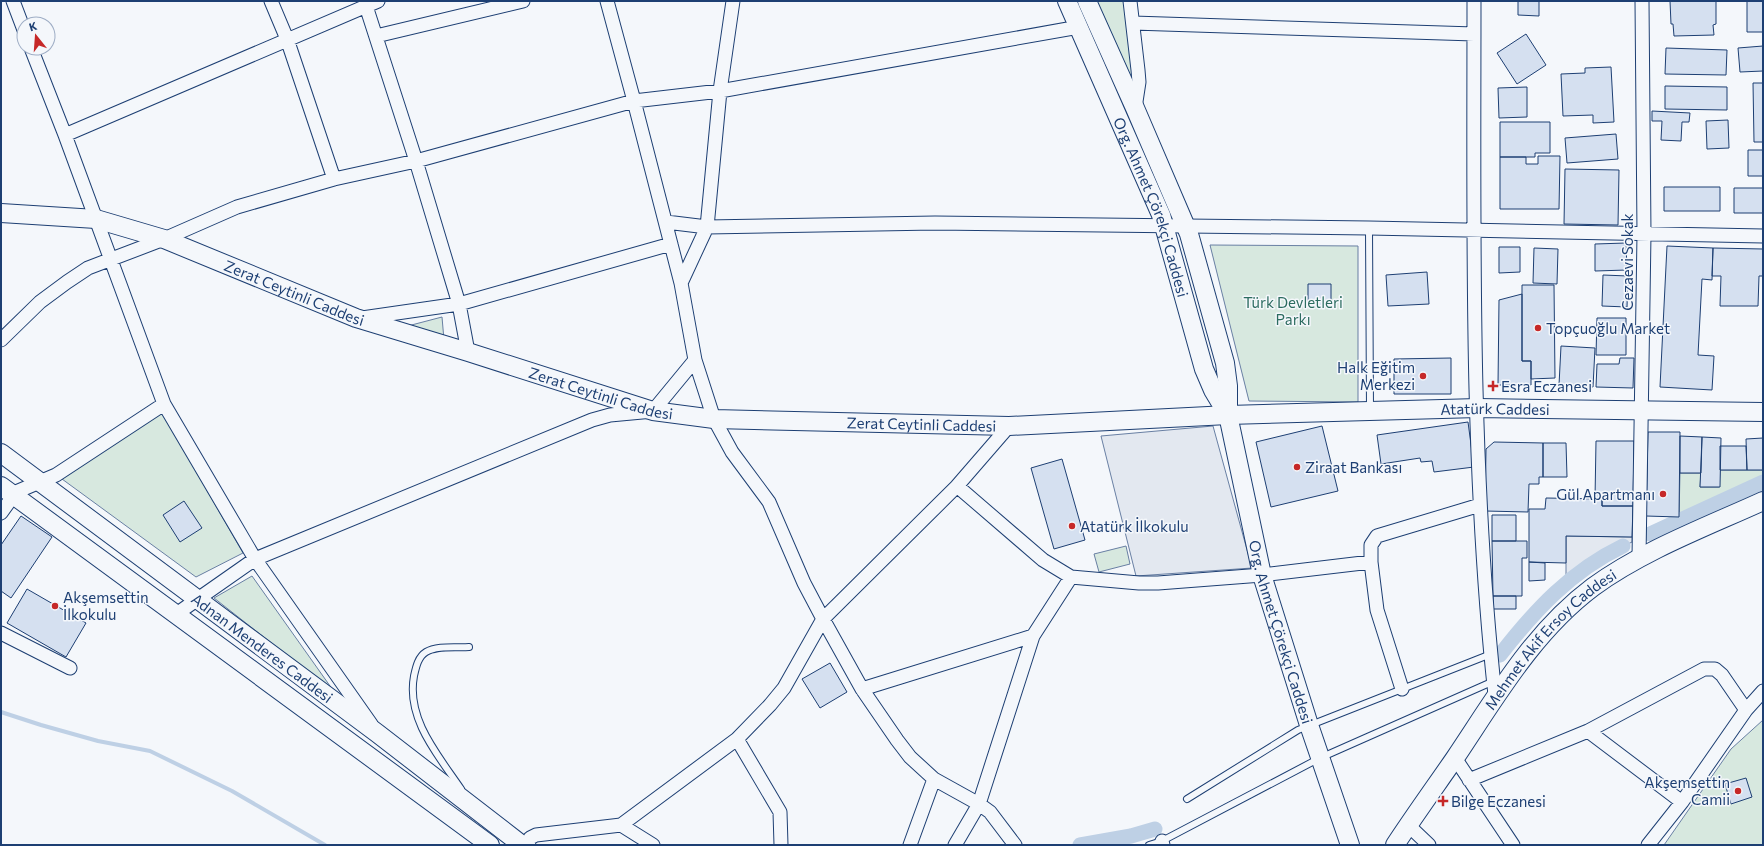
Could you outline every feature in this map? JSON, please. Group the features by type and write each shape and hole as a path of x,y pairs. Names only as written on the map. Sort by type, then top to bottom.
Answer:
{"main road":[{"name":"Org. Ahmet Çörekçi Caddesi","path":"1067,1 1165,225 1204,369 1213,390 1228,415"},
{"name":"Org. Ahmet Çörekçi Caddesi","path":"1087,1 1186,225 1225,363 1228,386 1228,415 1262,575 1309,725 1350,845"},
{"path":"1118,116 1135,108"},
{"name":"Zerat Ceytinli Caddesi","path":"1,214 96,219 164,239 356,318 653,411 714,420 1009,426 1228,415"},
{"name":"Atatürk Caddesi","path":"1228,415 1478,408 1763,412"},
{"name":"Adnan Menderes Caddesi","path":"1,453 42,482 377,734 522,845"},
{"name":"Adnan Menderes Caddesi","path":"7,491 490,845"},
{"name":"Mehmet Akif Ersoy Caddesi","path":"1395,845 1455,758 1495,688 1512,672 1540,635 1568,608 1593,587 1639,558 1763,501"}],"street":[{"path":"13,1 19,16"},
{"path":"271,1 287,40 334,179"},
{"path":"376,36 523,1"},
{"path":"607,1 681,283 695,360 714,420 732,452 771,506 804,583 862,689 910,757 934,779 979,804 995,817 1015,845"},
{"path":"681,283 707,227 720,90 733,1"},
{"path":"1,340 40,302 88,268 164,239 237,207 334,179 416,161 634,101 720,90 1079,27 1058,1"},
{"path":"1130,1 1139,82 1135,108"},
{"path":"1474,1 1473,230 1480,505 1491,654 1495,688"},
{"name":"Cezaevi Sokak","path":"1639,558 1638,524 1644,234 1642,1"},
{"path":"65,135 372,3 376,36 416,161 459,304 468,352"},
{"path":"1133,22 1474,34"},
{"path":"34,56 65,135 164,404 255,559 377,734"},
{"path":"666,222 707,227 935,222 1369,228 1763,236"},
{"path":"356,318 459,304 671,244"},
{"path":"175,615 255,559 592,420 610,416 653,411 695,360"},
{"path":"1,513 7,491 21,490 56,475 164,404"},
{"path":"528,845 530,838 536,835 622,825 737,739 770,705 784,688 823,619 957,486 1009,426"},
{"path":"957,486 1043,560 1071,577 1149,584 1262,575 1371,562"},
{"path":"1402,689 1377,610 1370,544 1377,536 1480,505"},
{"path":"955,845 979,804 1033,636 1071,577"},
{"path":"1,633 70,668"},
{"path":"862,689 1033,636"},
{"path":"1469,780 1588,731 1704,669 1716,669 1722,674 1746,710"},
{"path":"1648,845 1682,802 1746,710 1763,692"},
{"path":"1588,731 1682,802"},
{"path":"737,739 780,812 781,845"},
{"path":"1455,758 1513,845"},
{"path":"910,845 934,779"},
{"path":"622,825 653,845"},
{"path":"1408,825 1429,845"}],"lane":[{"path":"1369,228 1370,411"},
{"path":"464,800 461,790 418,722 412,688 415,669 420,658 427,652 435,649 469,647"},
{"path":"1186,799 1288,736 1309,725 1491,654"},
{"path":"1149,845 1162,843 1320,758 1495,688"}],"green space":[{"path":"1088,1 1130,1 1135,108"},
{"name":"Türk Devletleri Parkı","path":"1210,245 1358,246 1358,402 1249,401"},
{"path":"442,317 444,340 400,328"},
{"path":"162,412 243,553 196,577 62,479"},
{"path":"1720,470 1763,470 1763,480 1679,517 1680,473 1701,473 1700,487 1719,487"},
{"path":"1126,546 1130,564 1099,572 1094,554"},
{"path":"252,576 335,693 214,598"},
{"path":"1763,720 1763,845 1664,845 1731,749"}],"shaded area":[{"path":"1213,426 1252,568 1136,576 1101,436"},
{"path":"1566,536 1632,537 1632,542 1602,557 1566,583"}],"building":[{"path":"1518,1 1539,1 1539,16 1518,15"},
{"path":"1670,1 1716,1 1716,24 1713,25 1714,35 1674,36 1673,24 1671,24"},
{"path":"1747,1 1763,1 1763,32 1747,32"},
{"path":"1526,34 1546,65 1517,84 1497,53"},
{"path":"1763,46 1763,71 1740,72 1738,48"},
{"path":"1666,48 1727,50 1726,75 1665,74"},
{"path":"1611,67 1614,122 1593,123 1593,115 1563,116 1561,74 1585,73 1585,68"},
{"path":"1753,83 1763,83 1763,142 1754,142"},
{"path":"1665,86 1727,87 1727,110 1665,109"},
{"path":"1527,87 1527,117 1499,118 1498,88"},
{"path":"1652,111 1690,113 1689,122 1682,122 1681,141 1661,140 1662,121 1652,121"},
{"path":"1728,120 1729,148 1707,149 1706,121"},
{"path":"1500,122 1550,122 1550,153 1535,153 1535,157 1500,157"},
{"path":"1616,134 1618,159 1567,163 1565,138"},
{"path":"1748,150 1763,150 1763,176 1748,176"},
{"path":"1538,156 1560,156 1559,209 1500,209 1500,157 1526,157 1526,164 1538,164"},
{"path":"1565,169 1619,170 1618,225 1564,224"},
{"path":"1664,187 1720,187 1720,211 1664,211"},
{"path":"1734,188 1763,188 1763,213 1734,213"},
{"path":"1626,243 1627,270 1595,271 1595,244"},
{"path":"1667,246 1713,248 1712,280 1702,279 1698,355 1714,356 1712,390 1660,387"},
{"path":"1499,247 1520,247 1520,272 1499,273"},
{"path":"1534,248 1558,249 1557,284 1533,283"},
{"path":"1713,248 1763,249 1763,276 1759,276 1758,306 1720,306 1721,276 1712,276"},
{"path":"1427,272 1429,304 1388,306 1386,275"},
{"path":"1603,275 1628,276 1627,307 1602,306"},
{"path":"1308,284 1331,284 1331,307 1308,307"},
{"name":"Topçuoğlu Market","path":"1522,285 1554,285 1555,378 1531,379 1531,361 1522,361"},
{"path":"1522,294 1522,361 1531,361 1531,385 1498,385 1499,300"},
{"path":"1597,318 1626,318 1626,355 1596,355"},
{"path":"1561,346 1595,348 1593,387 1559,385"},
{"name":"Halk Eğitim Merkezi","path":"1451,358 1451,394 1394,394 1394,359"},
{"path":"1620,358 1634,358 1633,388 1596,387 1597,364 1619,364"},
{"path":"1468,422 1474,467 1434,472 1432,461 1421,462 1420,458 1381,464 1377,435"},
{"name":"Ziraat Bankası","path":"1322,426 1338,491 1271,507 1256,442"},
{"name":"Gül Apartmanı","path":"1648,432 1680,432 1679,517 1646,516"},
{"path":"1680,436 1702,437 1701,473 1680,473"},
{"path":"1702,437 1721,438 1720,487 1700,487"},
{"path":"1763,438 1763,470 1747,470 1746,439"},
{"path":"1596,441 1634,441 1633,506 1602,506 1602,499 1595,499"},
{"path":"1494,442 1543,443 1543,477 1539,477 1539,484 1529,484 1528,512 1485,511 1486,449"},
{"path":"1543,443 1566,443 1567,477 1543,477"},
{"path":"1720,446 1746,446 1747,470 1720,470"},
{"path":"1062,459 1085,540 1054,549 1031,468"},
{"path":"1546,498 1602,499 1602,506 1633,506 1632,537 1566,536 1566,563 1529,562 1529,509 1545,509"},
{"path":"184,501 202,528 180,542 163,515"},
{"path":"1492,515 1516,515 1516,541 1492,541"},
{"path":"21,516 52,537 11,598 1,591 1,545"},
{"path":"1492,541 1527,541 1527,558 1522,558 1522,596 1493,596"},
{"path":"1529,562 1545,563 1545,580 1529,581"},
{"path":"27,589 86,623 66,657 7,623"},
{"path":"1493,596 1516,596 1516,609 1493,609"},
{"path":"830,663 847,692 820,708 802,679"},
{"name":"Akşemsettin Camii","path":"1746,778 1752,797 1731,804 1725,784"}],"waterway":[{"path":"1650,534 1763,482"},
{"path":"1500,655 1527,622 1555,593 1587,567 1623,546"},
{"path":"1,712 98,741 150,751 232,791 325,845"},
{"path":"1080,845 1131,836 1155,829"}],"place":[{"name":"Topçuoğlu Market","path":"1538,328"},
{"name":"Halk Eğitim Merkezi","path":"1423,376"},
{"name":"Esra Eczanesi","path":"1493,386"},
{"name":"Ziraat Bankası","path":"1297,467"},
{"name":"Gül Apartmanı","path":"1663,494"},
{"name":"Atatürk İlkokulu","path":"1072,526"},
{"name":"Akşemsettin İlkokulu","path":"55,606"},
{"name":"Akşemsettin Camii","path":"1738,791"},
{"name":"Bilge Eczanesi","path":"1443,801"}]}
